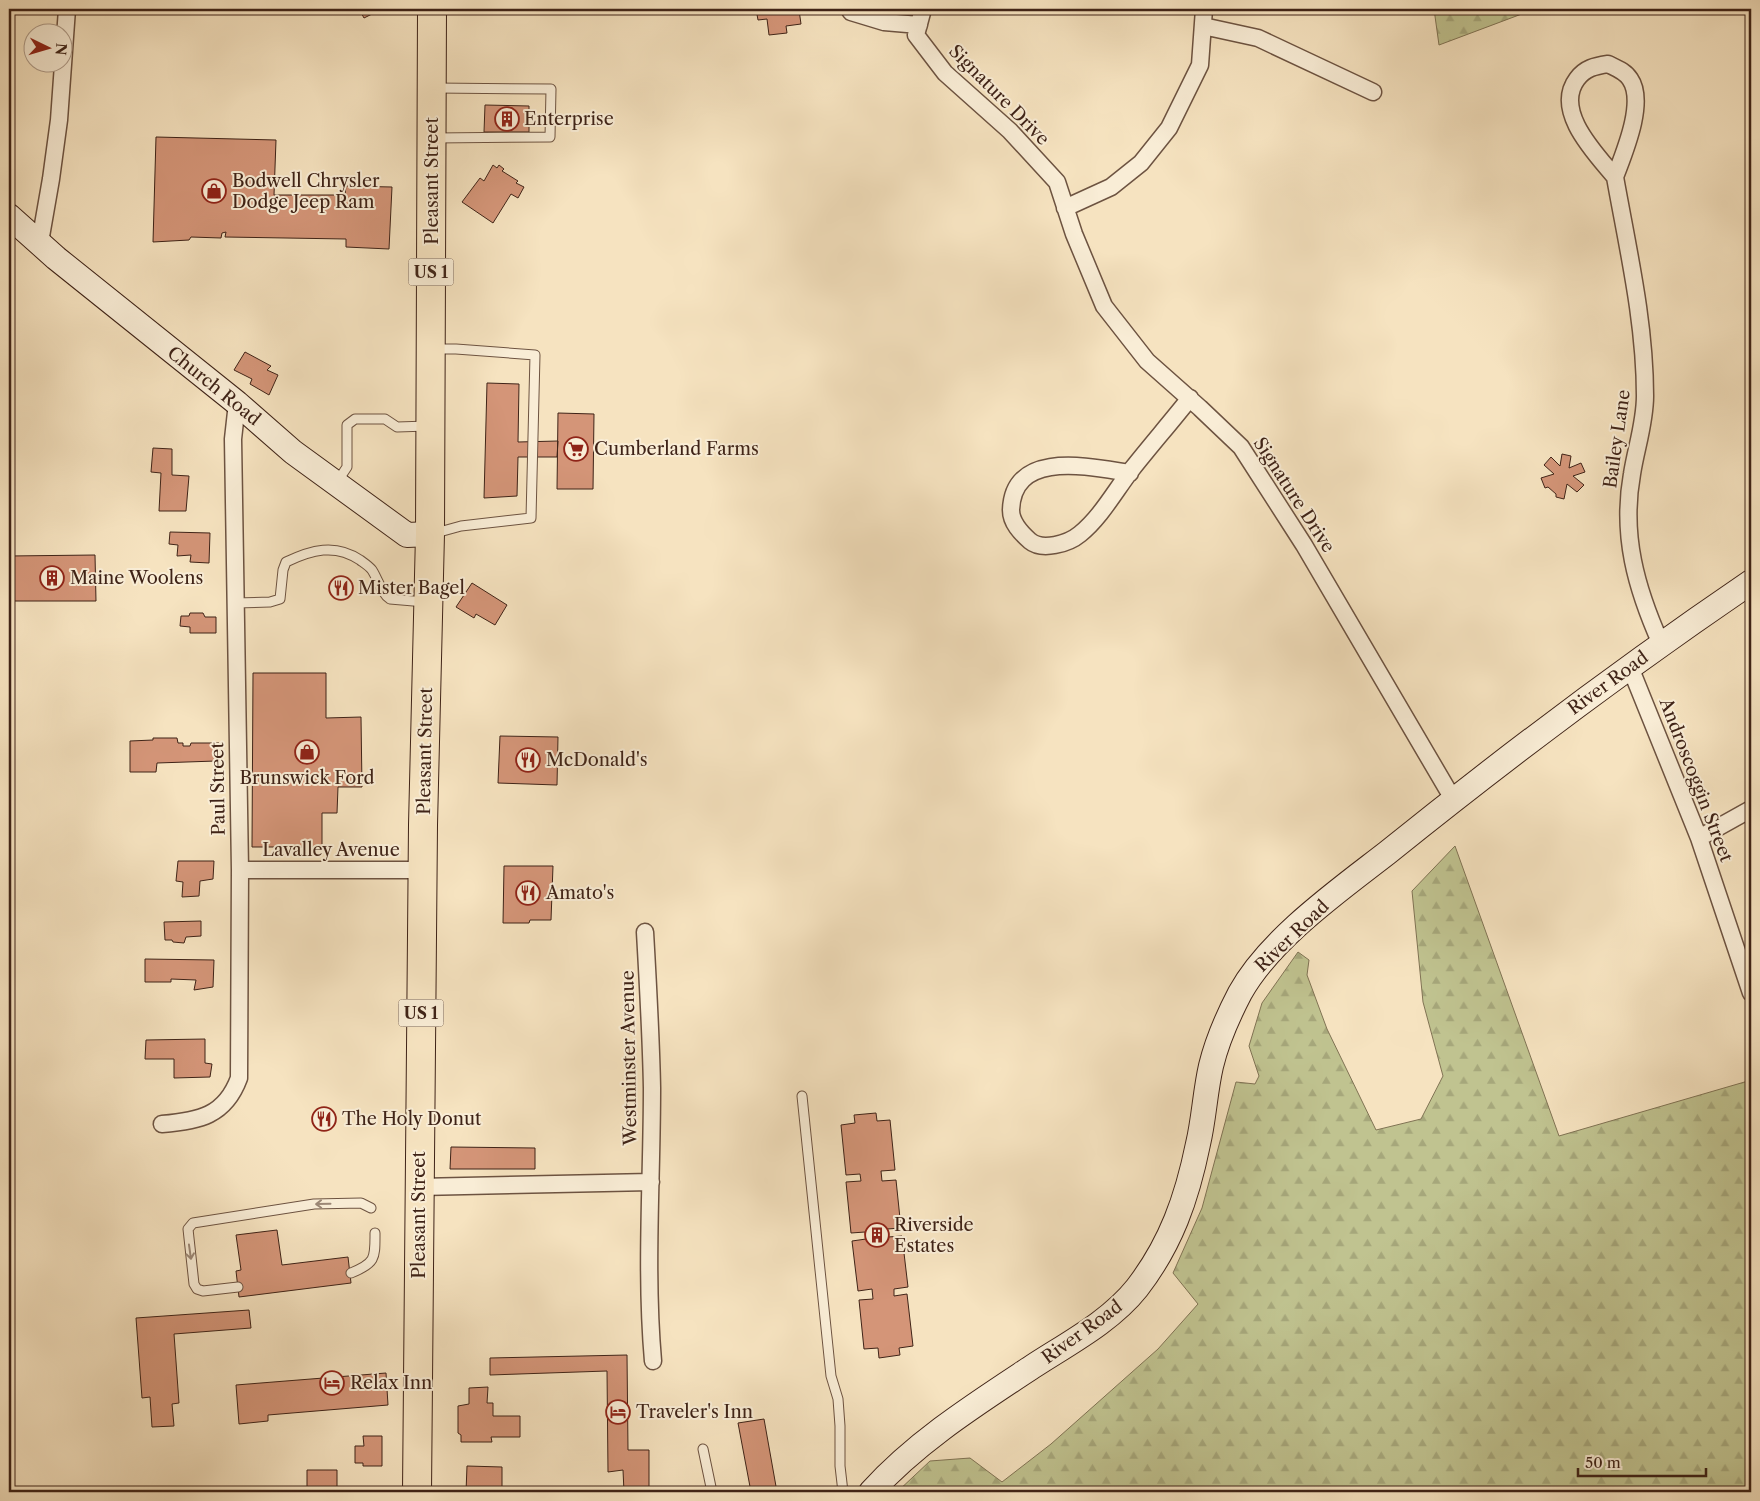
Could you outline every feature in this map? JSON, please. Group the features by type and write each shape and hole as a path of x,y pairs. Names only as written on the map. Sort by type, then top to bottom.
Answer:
{"highway":[{"name":"Pleasant Street","path":"417,1492 423,870 430,534 432,9"}],"street":[{"path":"40,242 59,120 67,9"},
{"path":"849,9 851,12 884,22 919,25"},
{"name":"Signature Drive","path":"923,9 916,36 945,73 1010,131 1057,182 1074,234 1104,306 1147,361 1190,398 1241,447 1304,545 1453,799"},
{"path":"1065,208 1111,187 1141,163 1169,128 1200,65 1204,9"},
{"path":"1203,26 1258,38 1372,92"},
{"name":"Bailey Lane","path":"1615,177 1628,143 1636,91 1630,78 1620,69 1608,64 1594,66 1582,73 1573,84 1570,98 1573,116 1582,136 1615,177 1637,296 1645,397 1641,435 1632,474 1627,516 1628,536 1631,557 1641,594 1661,644"},
{"name":"Church Road","path":"9,216 56,258 237,403 293,452 335,484 407,535 430,534"},
{"path":"1130,473 1075,464 1046,468 1025,475 1012,496 1011,514 1019,532 1033,544 1051,546 1066,543 1079,535 1094,521 1190,398"},
{"name":"Paul Street","path":"162,1124 186,1122 208,1116 223,1105 234,1092 239,1078 240,870 233,439 237,403"},
{"name":"River Road","path":"871,1492 936,1434 1016,1378 1069,1345 1103,1320 1134,1292 1157,1260 1175,1225 1188,1187 1198,1146 1210,1068 1222,1030 1241,991 1266,957 1312,913 1453,799 1661,644 1751,582"},
{"name":"Androscoggin Street","path":"1630,667 1699,838 1751,989"},
{"path":"1699,838 1751,808"},
{"name":"Lavalley Avenue","path":"240,870 423,870"},
{"name":"Westminster Avenue","path":"645,932 650,1009 652,1088 650,1281 653,1361"},
{"path":"419,1187 651,1182"}],"lane":[{"path":"432,88 551,89 550,137 432,138"},
{"path":"430,534 461,526 531,518 535,355 456,348 431,349"},
{"path":"335,484 347,466 347,425 355,419 385,419 397,427 430,426"},
{"path":"235,603 270,602 280,599 282,570 286,562 318,550 337,550 353,556 365,564 370,568 390,599 428,602"},
{"path":"802,1096 831,1376 838,1399 840,1466 843,1492"},
{"path":"238,1287 203,1291 197,1289 194,1284 188,1229 192,1223 314,1204 360,1203 371,1208"},
{"path":"351,1273 371,1262 375,1254 375,1233"},
{"path":"703,1450 712,1492"}],"green space":[{"path":"1434,9 1535,9 1439,45"},
{"path":"1455,846 1559,1136 1748,1081 1751,1091 1751,1492 897,1492 930,1461 970,1458 1002,1482 1051,1444 1158,1349 1198,1304 1173,1273 1202,1208 1236,1082 1255,1084 1259,1076 1249,1046 1262,1003 1298,952 1309,960 1307,975 1327,1029 1376,1130 1421,1119 1443,1076 1423,1002 1412,891"}],"building":[{"path":"359,9 382,9 364,18"},
{"path":"756,9 808,9 799,10 801,24 786,26 787,33 769,35 767,19 758,20"},
{"name":"Enterprise","path":"485,105 529,106 529,132 484,132"},
{"name":"Bodwell Chrysler Dodge Jeep Ram","path":"156,137 276,140 274,195 345,195 346,186 392,187 389,249 346,247 346,239 225,237 226,232 222,233 221,238 191,237 189,240 153,242"},
{"path":"493,165 497,168 499,165 504,169 502,171 524,187 518,198 511,194 493,223 462,202 480,178 484,181"},
{"path":"245,352 271,366 267,370 278,375 269,395 250,384 252,379 234,370"},
{"name":"Cumberland Farms","path":"487,383 519,384 518,442 558,441 557,457 518,457 517,496 484,498"},
{"name":"Cumberland Farms","path":"558,413 594,414 593,489 557,489"},
{"path":"153,448 172,449 172,475 189,476 186,511 159,511 161,473 151,472"},
{"path":"1562,454 1571,456 1569,468 1581,463 1585,472 1573,476 1584,485 1577,492 1567,484 1564,499 1556,497 1556,494 1548,487 1545,488 1541,478 1554,474 1544,465 1551,457 1560,466"},
{"path":"170,532 210,533 209,563 190,562 191,555 177,556 178,545 169,544"},
{"name":"Maine Woolens","path":"95,555 96,601 9,601 9,556"},
{"path":"472,583 507,605 495,625 476,614 474,618 456,607"},
{"path":"190,613 203,613 205,617 216,617 216,633 190,633 190,627 180,626 181,616 189,616"},
{"name":"Brunswick Ford","path":"253,673 326,673 326,718 361,717 362,787 338,787 337,813 322,813 322,847 252,847"},
{"name":"McDonald's","path":"500,736 558,737 557,785 498,783"},
{"path":"153,738 177,738 178,743 183,743 183,746 190,746 191,743 219,743 219,757 216,761 157,763 156,772 130,772 130,741 153,740"},
{"path":"178,861 214,861 213,879 200,881 199,896 182,897 183,882 176,881"},
{"name":"Amato's","path":"504,866 553,866 551,920 530,920 529,923 503,923"},
{"path":"201,921 201,936 186,937 184,943 165,940 164,922"},
{"path":"145,959 214,960 213,987 194,990 196,980 171,979 171,982 145,982"},
{"path":"205,1039 205,1063 212,1064 210,1077 174,1078 174,1059 145,1059 146,1040"},
{"name":"Riverside Estates","path":"876,1113 877,1121 890,1120 895,1170 881,1171 882,1181 896,1180 901,1228 887,1229 888,1237 902,1236 908,1287 894,1289 894,1296 907,1294 913,1346 899,1348 900,1355 879,1358 878,1348 864,1349 859,1300 873,1299 872,1289 858,1291 852,1241 866,1239 865,1232 851,1233 846,1182 861,1181 860,1174 846,1175 841,1125 855,1123 854,1115"},
{"path":"451,1147 535,1148 535,1169 450,1169"},
{"path":"277,1230 282,1265 348,1257 351,1283 239,1297 236,1271 241,1270 236,1235"},
{"path":"249,1310 251,1328 174,1334 179,1403 172,1404 174,1426 152,1427 150,1397 142,1398 136,1318"},
{"name":"Traveler's Inn","path":"627,1355 628,1450 649,1450 649,1492 624,1492 623,1470 608,1472 607,1371 490,1375 490,1358"},
{"path":"386,1373 388,1405 268,1415 268,1421 239,1424 236,1385"},
{"path":"488,1387 487,1403 493,1403 493,1416 520,1416 520,1437 491,1437 492,1442 461,1442 461,1435 458,1433 458,1406 469,1404 469,1388"},
{"path":"764,1419 777,1492 751,1492 738,1423"},
{"path":"363,1436 382,1436 382,1466 363,1466 363,1463 355,1463 355,1446 364,1446"},
{"path":"467,1466 502,1467 502,1492 466,1492"},
{"path":"307,1470 337,1470 337,1492 307,1492"}],"place":[{"name":"Enterprise","path":"507,119"},
{"name":"Bodwell Chrysler Dodge Jeep Ram","path":"214,191"},
{"name":"Cumberland Farms","path":"576,449"},
{"name":"Maine Woolens","path":"52,578"},
{"name":"Mister Bagel","path":"341,588"},
{"name":"Brunswick Ford","path":"307,752"},
{"name":"McDonald's","path":"528,760"},
{"name":"Amato's","path":"528,893"},
{"name":"The Holy Donut","path":"324,1119"},
{"name":"Riverside Estates","path":"877,1235"},
{"name":"Relax Inn","path":"332,1383"},
{"name":"Traveler's Inn","path":"618,1412"}]}
